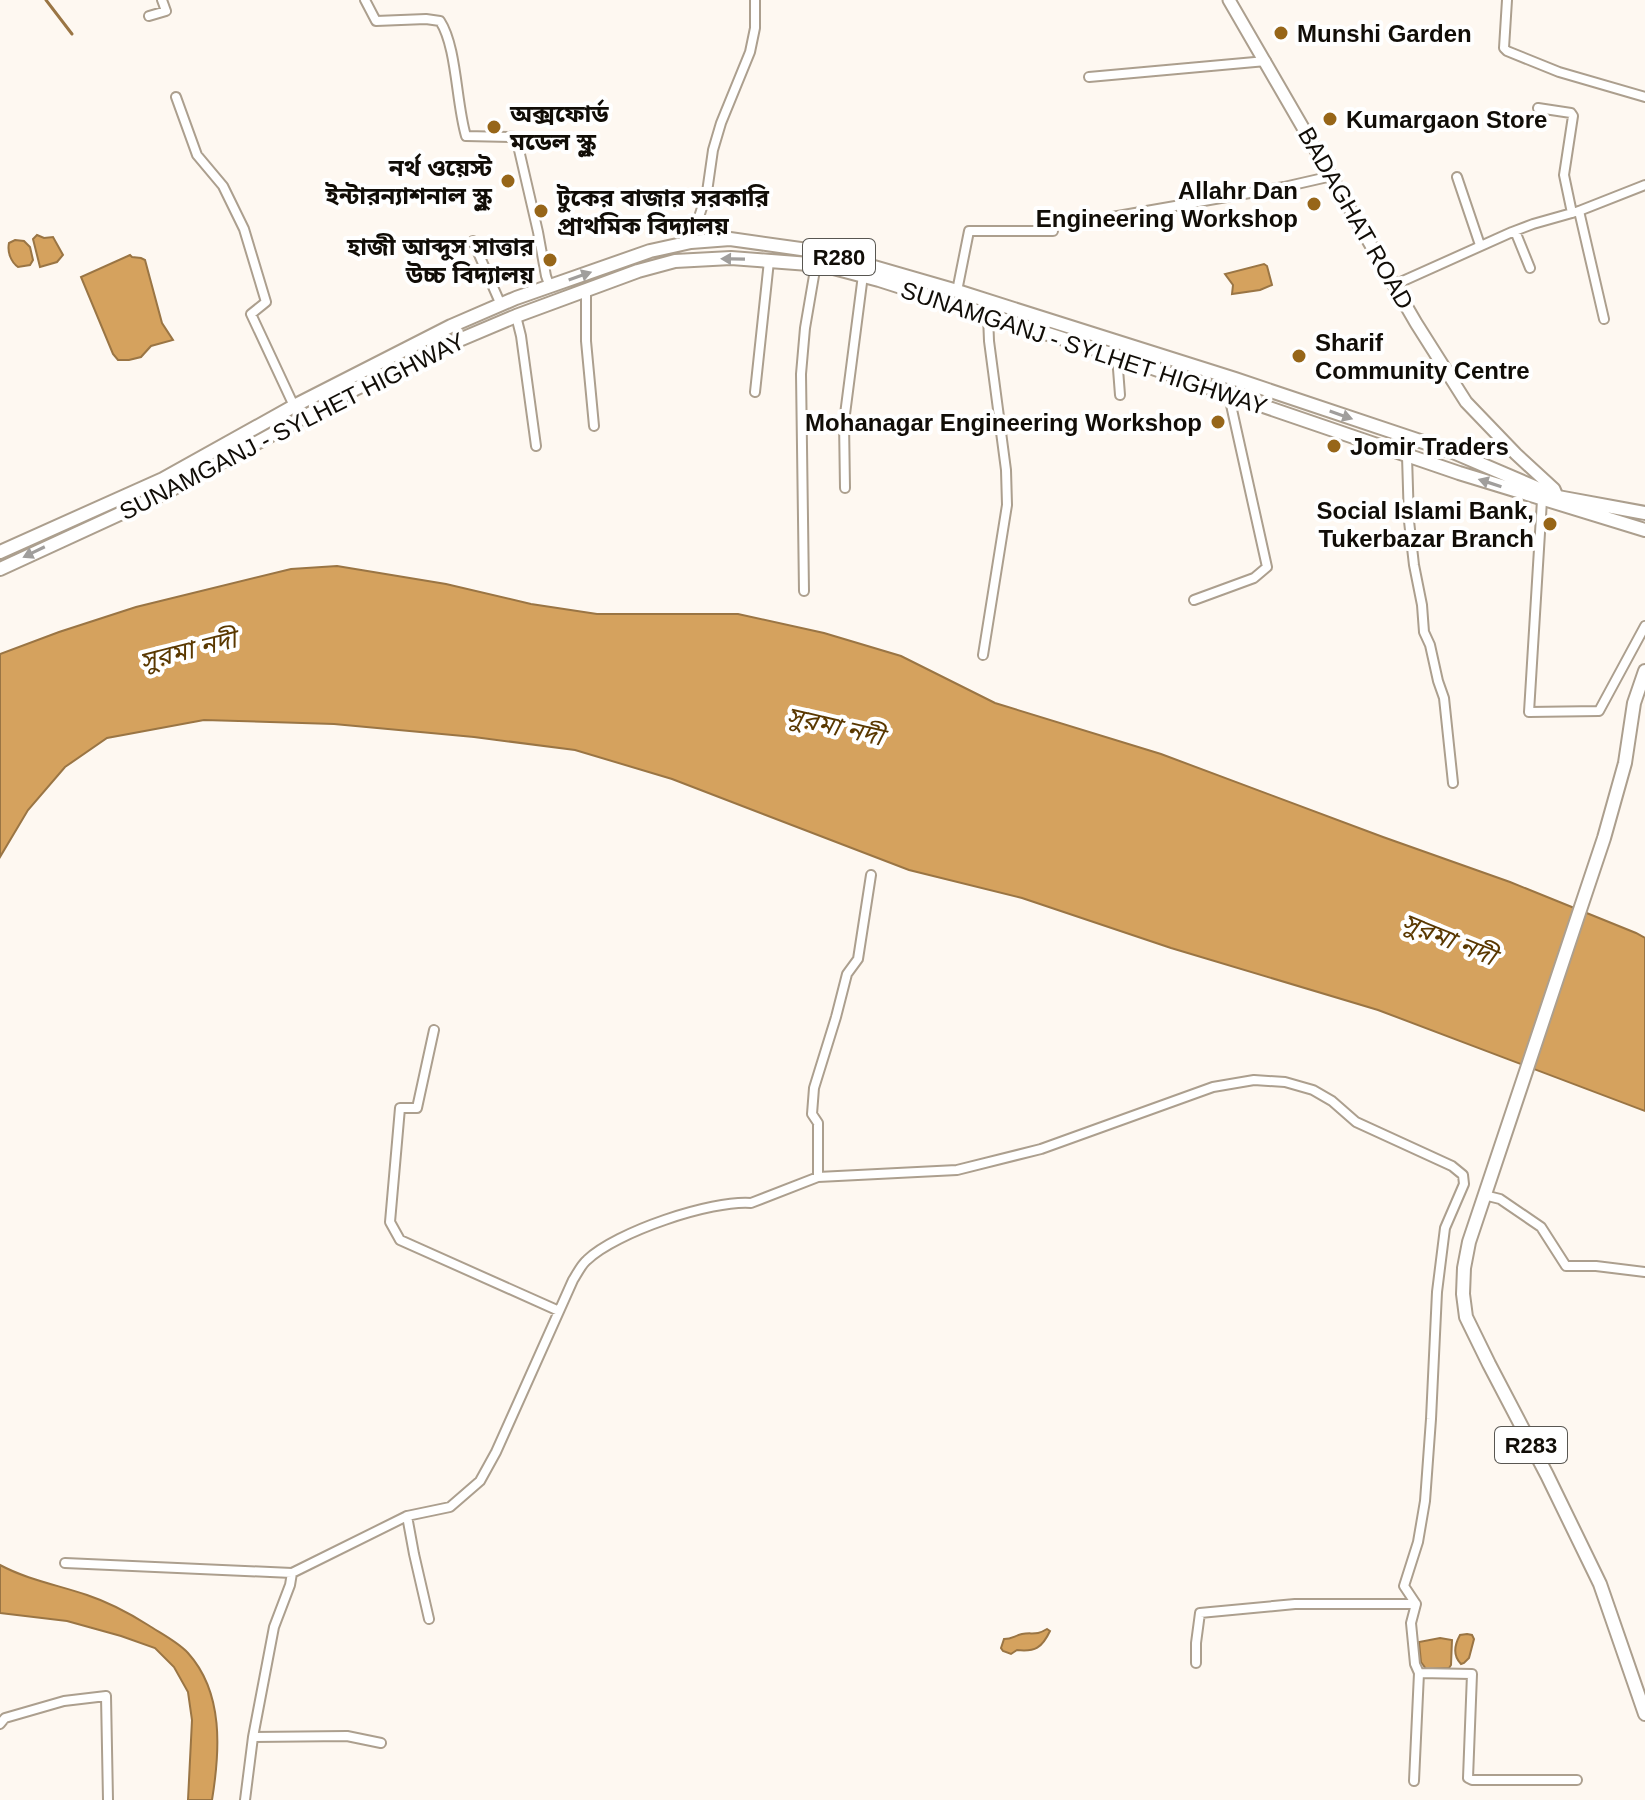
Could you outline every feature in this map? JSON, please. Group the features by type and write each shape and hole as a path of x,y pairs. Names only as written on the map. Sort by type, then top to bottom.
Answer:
{"main road":[{"name":"BADAGHAT ROAD","path":"1229,0 1416,323 1466,402 1554,489 1559,501"},
{"name":"SUNAMGANJ - SYLHET HIGHWAY","path":"0,552 163,479 294,406 451,326 650,251 691,242 730,239 822,252 957,291 1453,452 1559,501 1645,530"},
{"name":"SUNAMGANJ - SYLHET HIGHWAY","path":"0,569 163,494 357,388 438,349 516,316 638,271 675,261 731,258 816,264 863,275 1117,356 1542,500 1645,513"},
{"path":"1300,419 1305,403"},
{"path":"1447,470 1453,452"},
{"name":"R283","path":"1645,671 1634,703 1625,763 1604,838 1469,1242 1463,1294 1466,1317 1600,1584 1645,1714"}],"street":[{"path":"149,16 166,11 162,0"},
{"path":"365,0 376,21 440,21 452,57 466,136 516,137 550,287"},
{"path":"691,242 707,192 713,150 721,123 750,52 755,28 755,0"},
{"path":"1507,0 1504,48 1507,51 1559,72 1645,97"},
{"path":"1089,77 1266,61"},
{"path":"176,97 197,155 223,186 244,229 266,302 251,314 294,406"},
{"path":"1538,108 1571,113 1573,116 1564,175 1604,319"},
{"path":"1112,217 1332,176"},
{"path":"1457,177 1480,245"},
{"path":"1394,285 1515,231 1645,185"},
{"path":"957,291 969,231 1053,231"},
{"path":"1515,231 1530,268"},
{"path":"473,241 501,305"},
{"path":"755,392 769,261"},
{"path":"804,591 801,374 816,264"},
{"path":"845,488 844,422 863,275"},
{"path":"586,289 586,341 594,426"},
{"path":"983,655 1007,505 1006,470 988,315"},
{"path":"516,316 536,446"},
{"path":"1117,356 1120,395"},
{"path":"1194,600 1254,578 1267,567 1229,396"},
{"path":"1409,437 1409,521 1414,565 1424,632 1444,698 1453,783"},
{"path":"1542,500 1529,712 1599,711 1645,626"},
{"path":"818,1177 818,1123 812,1114 814,1088 847,974 858,959 871,875"},
{"path":"434,1030 417,1108 400,1108 390,1222 400,1240 559,1311"},
{"path":"65,1563 292,1573 407,1516 450,1507 480,1481 573,1280 586,1261 605,1246 647,1226 693,1211 751,1203 818,1177 957,1170 1041,1149 1213,1087 1254,1080 1285,1082 1313,1090 1332,1101 1356,1122 1452,1166 1463,1175 1464,1184 1445,1228 1437,1292 1425,1501 1418,1542 1404,1586 1416,1604 1411,1623 1415,1664 1419,1673 1414,1781"},
{"path":"1484,1195 1500,1199 1541,1227 1566,1266 1645,1272"},
{"path":"407,1516 429,1619"},
{"path":"245,1800 253,1737 274,1627 292,1573"},
{"path":"1196,1663 1200,1613 1295,1604 1416,1604"},
{"path":"1419,1673 1472,1674 1468,1778 1577,1780"},
{"path":"0,1724 5,1718 64,1701 106,1696 108,1800"},
{"path":"253,1737 347,1736 381,1743"}],"water":[{"path":"37,235 53,237 63,255 57,262 40,267 33,239"},
{"path":"24,241 30,247 33,260 30,265 18,267 12,260 9,243"},
{"path":"130,255 145,260 162,323 173,340 151,346 141,357 118,360 81,277"},
{"path":"1264,264 1272,285 1232,294 1233,285 1225,274"},
{"name":"সুরমা নদী","path":"337,566 597,614 738,614 824,633 901,656 995,703 1161,754 1510,882 1636,933 1645,938 1645,1111 1378,1010 1171,948 1022,898 909,870 672,779 575,750 334,724 204,720 107,738 65,767 28,810 0,857 0,654 136,607 291,569"},
{"path":"0,1565 21,1575 111,1604 169,1638 188,1653 200,1669 214,1704 217,1762 212,1800 188,1800 192,1720 188,1692 174,1667 155,1648 121,1636 67,1621 0,1613"},
{"path":"1047,1629 1050,1631 1037,1648 1017,1650 1011,1654 1001,1648 1004,1639"},
{"path":"1467,1634 1474,1639 1469,1658 1461,1664 1456,1657 1456,1646 1460,1635"},
{"path":"1440,1638 1452,1640 1451,1665 1449,1668 1426,1669 1421,1662 1419,1642"}],"waterway":[{"path":"46,0 72,34"}],"place":[{"name":"Munshi Garden","path":"1281,33"},
{"name":"Kumargaon Store","path":"1330,119"},
{"name":"অক্সফোর্ড মডেল স্কুল","path":"494,127"},
{"name":"নর্থ ওয়েস্ট ইন্টারন্যাশনাল স্কুল","path":"508,181"},
{"name":"Allahr Dan Engineering Workshop","path":"1314,204"},
{"name":"টুকের বাজার সরকারি প্রাথমিক বিদ্যালয়","path":"541,211"},
{"name":"হাজী আব্দুস সাত্তার উচ্চ বিদ্যালয়","path":"550,260"},
{"name":"Sharif Community Centre","path":"1299,356"},
{"name":"Mohanagar Engineering Workshop","path":"1218,422"},
{"name":"Jomir Traders","path":"1334,446"},
{"name":"Social Islami Bank, Tukerbazar Branch","path":"1550,524"}]}
